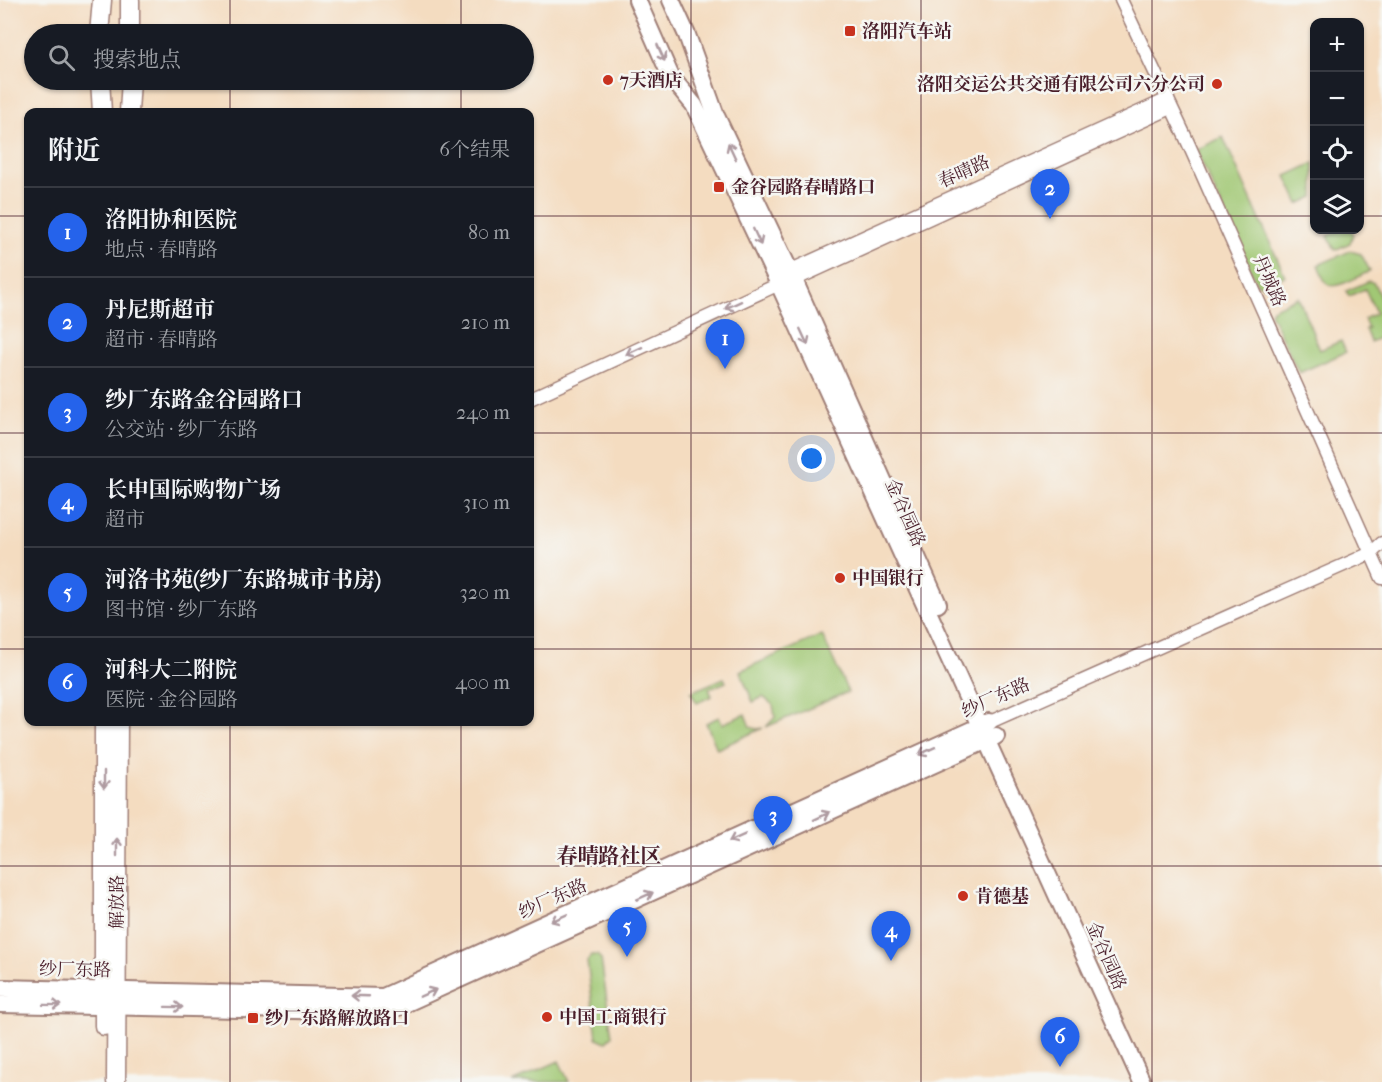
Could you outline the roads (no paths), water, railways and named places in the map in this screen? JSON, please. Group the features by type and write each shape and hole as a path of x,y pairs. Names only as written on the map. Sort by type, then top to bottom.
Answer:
{"main road":[{"path":"100,24 102,0"},
{"path":"130,0 130,24"},
{"name":"金谷园路","path":"637,0 671,77 694,105 788,278"},
{"name":"金谷园路","path":"672,2 687,35 716,116 1142,1082"},
{"path":"101,90 102,108"},
{"path":"129,108 130,90"},
{"name":"解放路","path":"104,726 110,998 116,1082"},
{"name":"解放路","path":"104,1082 110,998 118,726"},
{"name":"金谷园路","path":"988,731 1150,1082"},
{"name":"纱厂东路","path":"0,1004 110,998 384,997 791,814 988,731"},
{"name":"纱厂东路","path":"0,988 110,998"}],"street":[{"name":"丹城路","path":"1121,0 1382,578"},
{"name":"春晴路","path":"534,397 1169,104"},
{"name":"纱厂东路","path":"988,731 1371,553 1382,543"}],"place":[{"name":"洛阳汽车站","path":"850,31"},
{"name":"7天酒店","path":"608,80"},
{"name":"洛阳交运公共交通有限公司六分公司","path":"1217,84"},
{"name":"金谷园路春晴路口","path":"719,187"},
{"name":"丹尼斯超市","path":"1050,219"},
{"name":"洛阳协和医院","path":"725,369"},
{"name":"中国银行","path":"840,578"},
{"name":"纱厂东路金谷园路口","path":"773,846"},
{"name":"肯德基","path":"963,896"},
{"name":"河洛书苑(纱厂东路城市书房)","path":"627,957"},
{"name":"长申国际购物广场","path":"891,961"},
{"name":"中国工商银行","path":"547,1017"},
{"name":"纱厂东路解放路口","path":"253,1018"},
{"name":"河科大二附院","path":"1060,1067"}],"district":[{"name":"春晴路社区","path":"609,856"}]}
